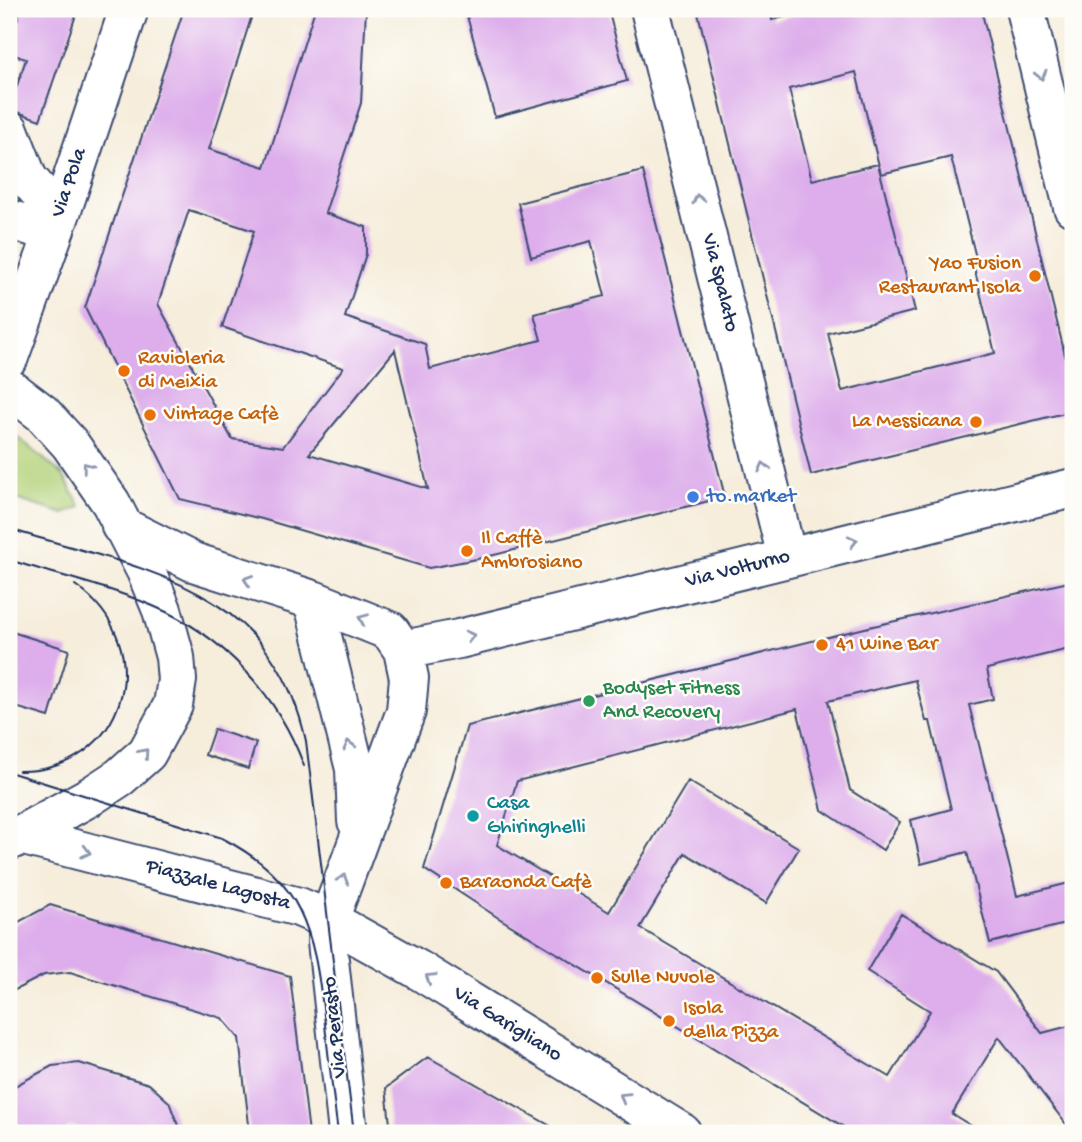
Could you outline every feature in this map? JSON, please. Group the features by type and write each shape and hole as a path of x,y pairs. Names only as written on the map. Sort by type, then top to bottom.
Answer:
{"street":[{"name":"Via Pola","path":"9,357 129,9"},
{"name":"Via Spalato","path":"650,9 787,557"},
{"path":"1025,9 1073,207"},
{"path":"9,130 29,179 58,218"},
{"path":"9,219 58,218"},
{"name":"Piazzale Lagosta","path":"9,388 42,413 70,444 95,478 146,571 172,643 177,680 173,705 147,753 120,777 56,817 15,838"},
{"name":"Via Volturno","path":"403,650 459,639 1073,488"},
{"path":"121,526 193,562 313,600 390,631 403,650 409,678 406,711 329,920"},
{"path":"313,600 355,769 358,837"},
{"name":"Piazzale Lagosta","path":"15,838 299,907 329,920"},
{"name":"Via Perasto","path":"329,920 327,942 348,1133"},
{"name":"Via Garigliano","path":"329,920 417,969 682,1133"}],"green space":[{"path":"9,434 19,438 63,475 81,507 64,514 9,497"}],"building":[{"path":"21,9 78,9 40,120 9,109 26,59 9,53 9,44"},
{"path":"184,9 254,9 209,149 265,167 315,9 366,9 361,103 325,213 366,227 366,254 345,317 425,344 430,369 541,340 534,314 605,296 591,241 531,257 518,203 643,171 725,497 482,558 429,568 262,519 180,499 85,308","holes":["189,210 254,231 222,327 343,368 283,447 232,439 158,304","395,350 428,489 309,454"]},
{"path":"465,9 608,9 627,81 495,117"},
{"path":"697,9 770,9 772,20 817,9 981,9 1073,388 1073,411 811,475","holes":["856,72 881,174 951,157 976,258 972,259 995,353 842,391 828,333 915,311 878,164 812,180 789,89"]},
{"path":"1073,581 1073,648 987,669 993,699 969,705 1017,896 1073,882 1073,922 990,943 967,852 921,864 911,820 951,809 930,721 926,721 915,680 828,701 850,790 900,822 883,850 822,810 797,709 517,781 497,845 609,912 688,781 799,848 766,903 685,853 640,928 890,1077 930,1011 867,971 901,914 996,972 1042,1033 1073,1025 1073,1133 999,1037 952,1114 983,1133 854,1133 497,917 424,869 467,726 869,627"},
{"path":"9,631 69,650 49,717 9,705"},
{"path":"214,729 256,743 248,769 205,755"},
{"path":"50,905 290,976 309,1133 250,1133 239,1038 222,1018 70,972 44,975 9,993 9,927"},
{"path":"428,1057 563,1133 391,1133 386,1088"},
{"path":"79,1063 149,1084 169,1102 181,1133 99,1133 72,1126 58,1133 9,1133 9,1089 52,1066"}],"tram line":[{"path":"9,529 152,572 194,591 232,615 264,647 289,688 306,741 354,1133"},
{"path":"9,560 136,599 179,618 202,633 245,670 263,692 293,740 304,766"},
{"path":"19,771 55,766 85,751 107,729 120,701 124,671 118,640 102,611 75,585"},
{"path":"9,772 222,838 249,854 271,872 287,890 309,933 320,985 338,1133"}],"place":[{"name":"Yao Fusion Restaurant Isola","path":"1035,276"},
{"name":"Ravioleria di Meixia","path":"124,371"},
{"name":"Vintage Cafè","path":"150,415"},
{"name":"La Messicana","path":"976,422"},
{"name":"to.market","path":"693,497"},
{"name":"Il Caffè Ambrosiano","path":"467,551"},
{"name":"41 Wine Bar","path":"822,645"},
{"name":"Bodyset Fitness And Recovery","path":"589,701"},
{"name":"Casa Ghiringhelli","path":"473,816"},
{"name":"Baraonda Cafè","path":"446,883"},
{"name":"Sulle Nuvole","path":"597,978"},
{"name":"Isola della Pizza","path":"669,1021"}]}
